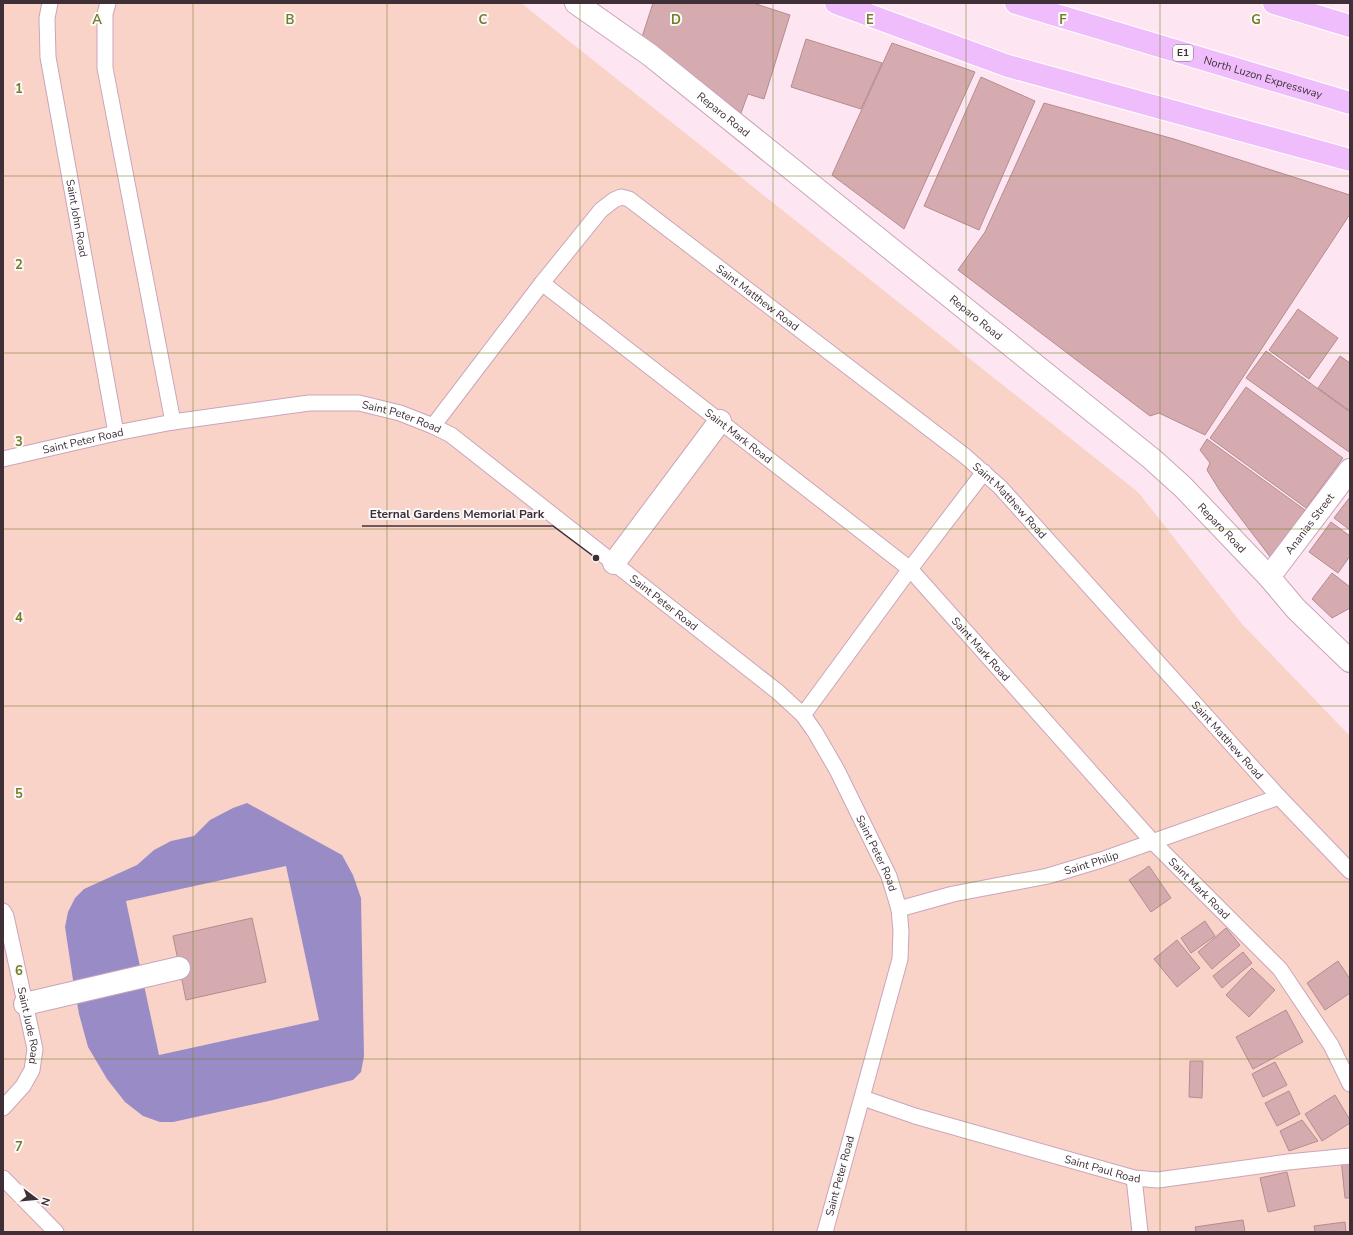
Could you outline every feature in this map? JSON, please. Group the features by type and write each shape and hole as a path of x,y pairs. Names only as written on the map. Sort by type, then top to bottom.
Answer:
{"highway":[{"path":"836,3 1008,66 1350,160"},
{"name":"North Luzon Expressway","path":"1016,3 1350,103"},
{"path":"1274,3 1350,26"}],"street":[{"name":"Reparo Road","path":"576,3 656,60 1152,459 1183,487 1269,577 1296,609 1350,661"},
{"path":"614,563 720,421"},
{"name":"Ananias Street","path":"1269,577 1350,470"},
{"path":"25,1004 179,968"}],"lane":[{"name":"Saint John Road","path":"50,3 47,18 48,57 116,433"},
{"path":"108,3 105,14 105,68 173,422"},
{"name":"Saint Matthew Road","path":"542,283 601,210 614,200 621,197 629,198 984,472 1005,493 1278,797 1350,871"},
{"path":"433,426 542,283"},
{"name":"Saint Mark Road","path":"542,283 910,568 1152,841 1280,968 1331,1045 1350,1084"},
{"name":"Saint Peter Road","path":"3,458 173,422 309,404 358,403 400,414 433,426 451,435 778,692 803,715 815,732 837,770 889,876 900,909 901,931 900,959 825,1232"},
{"path":"803,715 910,568 984,472"},
{"name":"Saint Philip","path":"900,909 954,894 1048,876 1101,860 1278,797"},
{"name":"Saint Jude Road","path":"3,911 6,916 35,1050 32,1070 23,1086 3,1108"},
{"name":"Saint Paul Road","path":"863,1098 915,1116 1134,1178 1158,1180 1288,1162 1350,1156"},
{"path":"3,1178 56,1232"},
{"path":"1134,1178 1140,1232"}],"shaded area":[{"path":"3,3 521,3 1138,492 1242,624 1350,736 1350,1232 3,1232"},
{"path":"247,803 342,855 353,875 361,898 364,1056 361,1072 353,1080 273,1100 173,1122 160,1122 143,1116 125,1102 107,1079 88,1047 79,1014 65,927 68,912 75,898 84,889 137,865 154,850 171,841 194,836 210,820 233,808","holes":["286,866 319,1020 159,1055 126,901"]}],"building":[{"path":"653,3 753,3 790,15 764,99 748,94 741,113 642,37"},
{"path":"806,39 882,63 861,109 791,87"},
{"path":"892,43 975,72 904,229 832,175"},
{"path":"981,77 1035,101 979,230 924,206"},
{"path":"1044,103 1174,139 1350,195 1350,214 1205,435 1159,413 1150,416 958,270 985,232"},
{"path":"1298,309 1338,338 1309,379 1269,350"},
{"path":"1266,351 1350,412 1349,452 1246,378"},
{"path":"1340,356 1350,363 1350,411 1318,388"},
{"path":"1246,387 1343,458 1306,508 1210,438"},
{"path":"1207,439 1305,510 1271,558 1220,491 1207,470 1210,463 1200,450"},
{"path":"1350,497 1350,530 1334,518"},
{"path":"1331,522 1350,536 1350,556 1338,573 1309,552"},
{"path":"1332,573 1350,587 1350,608 1332,618 1312,599"},
{"path":"1149,866 1171,898 1151,912 1129,880"},
{"path":"252,918 266,982 186,1000 173,936"},
{"path":"1205,921 1215,936 1191,953 1181,938"},
{"path":"1226,928 1240,945 1212,969 1198,952"},
{"path":"1177,940 1200,968 1177,987 1154,959"},
{"path":"1243,952 1252,963 1222,988 1213,976"},
{"path":"1338,961 1350,979 1350,993 1325,1010 1307,983"},
{"path":"1252,968 1275,990 1249,1017 1226,995"},
{"path":"1286,1010 1303,1042 1253,1069 1236,1037"},
{"path":"1190,1061 1203,1061 1202,1098 1189,1097"},
{"path":"1275,1062 1287,1085 1263,1097 1252,1074"},
{"path":"1289,1091 1300,1114 1277,1126 1265,1103"},
{"path":"1335,1095 1350,1120 1350,1123 1322,1141 1305,1114"},
{"path":"1302,1120 1318,1141 1289,1151 1280,1131"},
{"path":"1350,1158 1350,1198 1345,1198 1341,1159"},
{"path":"1287,1172 1295,1206 1268,1212 1260,1178"},
{"path":"1243,1220 1245,1232 1196,1232 1195,1227"},
{"path":"1345,1222 1346,1232 1315,1232 1314,1226"}],"place":[{"name":"Eternal Gardens Memorial Park","path":"596,558"}]}
